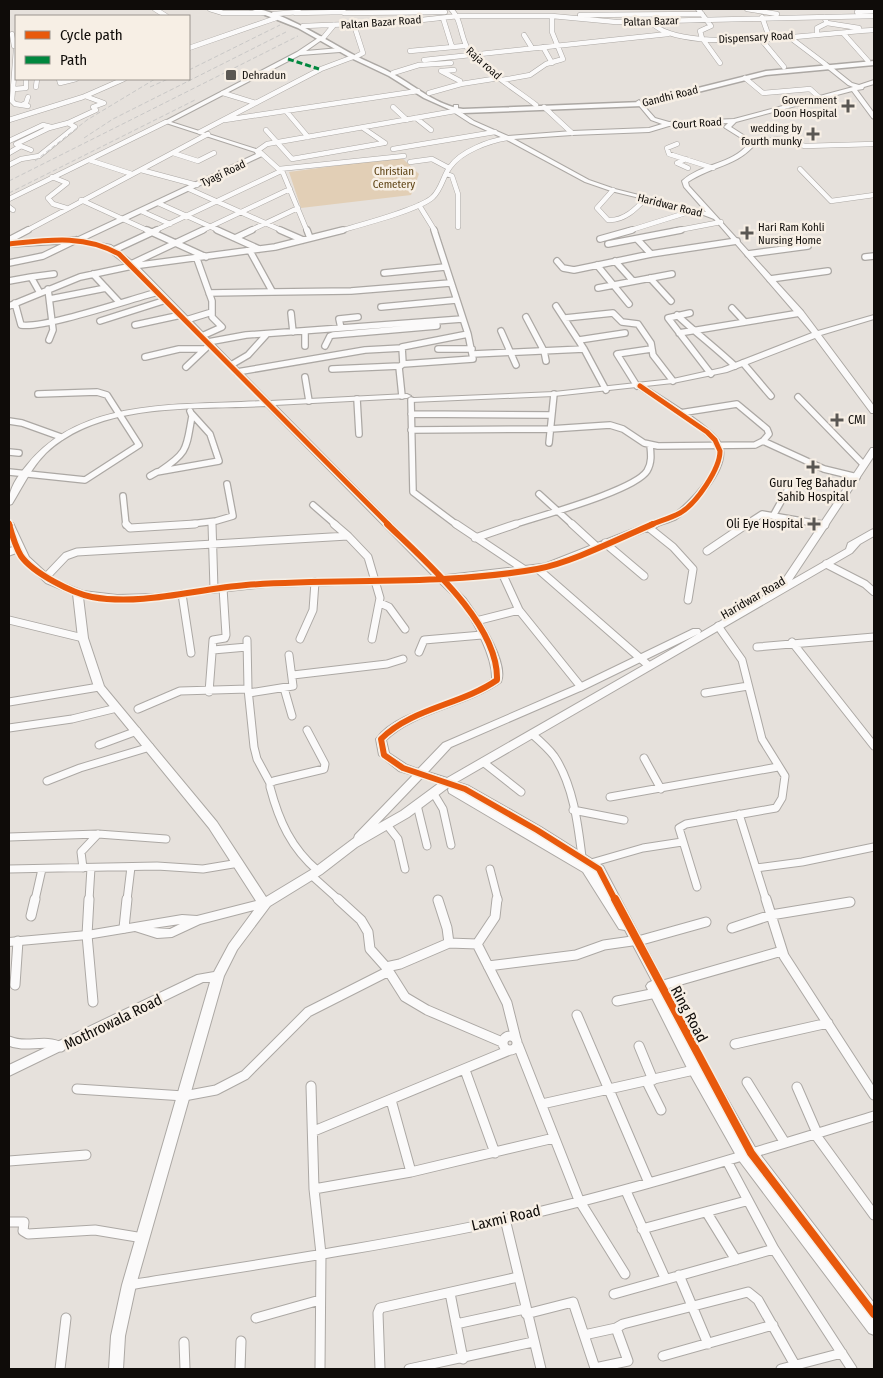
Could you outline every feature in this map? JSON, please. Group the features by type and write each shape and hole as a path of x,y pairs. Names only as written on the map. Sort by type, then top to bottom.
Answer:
{"main road":[{"path":"252,9 272,12"},
{"name":"Gandhi Road","path":"272,12 304,26 355,57 418,91 459,109 641,103 780,70 872,61"},
{"name":"Gandhi Road","path":"272,12 322,37"},
{"name":"Gandhi Road","path":"355,57 393,73 459,109"},
{"name":"Gandhi Road","path":"641,103 740,76 784,67 826,65"}],"street":[{"path":"210,9 223,13 420,10 444,12"},
{"path":"295,13 314,9"},
{"path":"451,9 458,16"},
{"path":"566,9 567,16 702,14"},
{"path":"698,9 711,27 700,31 704,40 720,62"},
{"path":"747,9 767,10 797,17"},
{"path":"420,10 425,20"},
{"path":"344,11 347,25"},
{"path":"829,14 874,11"},
{"path":"190,48 272,12"},
{"name":"Paltan Bazar","path":"458,16 567,16 603,21 874,16"},
{"name":"Paltan Bazar Road","path":"304,26 354,25 458,16"},
{"name":"Raja road","path":"458,16 458,26 464,46 473,56 500,79 540,106 572,133"},
{"path":"429,93 461,83 531,74 562,59 551,30 550,22 552,16"},
{"path":"762,17 768,36"},
{"path":"824,17 827,23"},
{"path":"443,18 452,47"},
{"name":"Dispensary Road","path":"648,21 652,27 668,34 704,40 873,30"},
{"path":"817,34 816,28 827,23 873,30"},
{"path":"9,199 166,122 299,53 322,37 334,25"},
{"path":"200,132 321,68 363,53 354,25"},
{"path":"843,32 872,61"},
{"path":"12,34 15,60"},
{"path":"424,60 473,56 557,45 598,43 668,34"},
{"path":"524,35 532,48"},
{"path":"787,36 855,89 874,117"},
{"path":"759,37 784,67"},
{"path":"410,50 464,46"},
{"path":"299,53 338,47"},
{"path":"543,47 552,63"},
{"path":"393,73 423,65 450,62 461,83"},
{"path":"454,70 442,71 461,83"},
{"path":"745,78 763,93 810,89 820,98"},
{"path":"26,80 26,88 12,90 13,103 28,106"},
{"path":"36,88 37,80"},
{"path":"59,80 60,84 73,80"},
{"path":"9,120 85,96 122,80"},
{"path":"855,89 874,82"},
{"path":"855,89 874,89"},
{"name":"Court Road","path":"507,138 649,130 669,124 734,121 855,89"},
{"path":"225,120 418,91"},
{"path":"223,93 256,103"},
{"path":"32,150 16,144 51,127 68,124 83,118 96,110 93,108 104,103 85,96"},
{"path":"9,107 26,103 28,97"},
{"path":"641,103 653,119 669,124"},
{"path":"393,108 407,120"},
{"name":"Tyagi Road","path":"76,240 259,156 263,145 459,109"},
{"name":"Haridwar Road","path":"459,109 479,125 587,181 613,190 695,210 718,220 800,312 874,411"},
{"path":"286,111 308,137"},
{"path":"9,115 24,114"},
{"path":"416,118 431,130"},
{"path":"734,121 727,127 753,143"},
{"path":"166,122 259,152 280,170 310,238"},
{"path":"9,165 21,159 39,156 75,127 68,124"},
{"path":"9,141 43,125 51,127"},
{"path":"114,250 280,170 405,156 363,128"},
{"path":"266,130 292,159 384,143"},
{"path":"393,149 495,132"},
{"path":"9,240 208,134"},
{"path":"9,306 48,289 93,274 132,266 250,251 303,240 419,205 437,192 448,171 467,153 493,140 507,138"},
{"path":"718,220 686,186 685,181 740,156 753,143 777,138 790,140 802,146 874,144"},
{"path":"677,144 667,148 669,154 713,168"},
{"path":"9,153 21,146"},
{"path":"345,150 354,161"},
{"path":"173,153 198,161 214,153"},
{"path":"410,162 432,159 452,176 458,194 458,227"},
{"path":"686,159 677,164 688,168"},
{"path":"89,160 132,174"},
{"path":"800,169 831,201 874,195"},
{"path":"141,170 197,185"},
{"path":"52,177 67,183 48,198 53,204 66,208"},
{"path":"189,189 303,240"},
{"path":"132,266 210,226 290,189"},
{"path":"613,190 597,208 603,219 608,221 630,214 646,198"},
{"path":"81,200 206,258"},
{"path":"158,203 259,249"},
{"path":"332,369 473,359 468,334 450,283 435,231 419,205"},
{"path":"9,207 13,210 9,212"},
{"path":"235,238 298,208"},
{"path":"600,239 678,217 695,210"},
{"path":"140,211 170,224"},
{"path":"608,244 718,220"},
{"path":"637,239 651,254"},
{"path":"9,263 43,256 76,240"},
{"path":"9,244 76,240 98,244 114,250 184,318 206,343 269,403 464,601 476,621 497,669 497,680 478,693 392,728 381,739 384,755 388,760 418,774 445,782"},
{"path":"557,261 563,268 569,269 737,241"},
{"path":"748,254 808,246"},
{"path":"250,251 272,292"},
{"path":"866,257 874,256"},
{"path":"186,367 206,343 221,329 212,312 212,301 197,259"},
{"path":"615,261 633,281"},
{"path":"597,265 629,304"},
{"path":"384,273 445,267"},
{"path":"770,280 828,271"},
{"path":"9,281 54,274"},
{"path":"93,274 119,302"},
{"path":"598,288 672,274"},
{"path":"31,277 40,293"},
{"path":"650,278 671,301"},
{"path":"209,293 351,292 450,283"},
{"path":"50,299 106,288"},
{"path":"48,289 53,321 49,340"},
{"path":"15,303 23,326 53,321 158,292"},
{"path":"100,321 166,300"},
{"path":"381,307 456,300"},
{"path":"556,306 579,340 606,390"},
{"path":"732,308 744,321"},
{"path":"135,325 212,312"},
{"path":"291,312 293,332"},
{"path":"679,333 800,312"},
{"path":"690,313 668,317 711,374"},
{"path":"565,318 615,314 622,322 640,325 651,343 651,350 673,381"},
{"path":"677,315 692,330 739,365 771,396"},
{"path":"341,328 340,318 358,317"},
{"path":"9,502 25,473 61,437 82,426 121,414 152,409 189,410 309,401 360,399 376,401 410,398 554,394 638,386 711,374 817,334 874,317"},
{"path":"526,318 544,351 546,361"},
{"path":"145,357 206,343 267,333 462,319"},
{"path":"325,346 330,336 333,335 436,326 436,321"},
{"path":"305,331 305,346"},
{"path":"502,331 516,365"},
{"path":"234,369 267,333"},
{"path":"579,340 625,333"},
{"path":"234,369 352,354 364,350 402,348 468,334"},
{"path":"402,348 401,365 410,398 412,492 475,538 525,571"},
{"path":"438,349 512,353 584,349"},
{"path":"9,523 13,551 46,577 78,593 93,597 130,599 219,588 315,582 443,579 538,569 556,564 680,513 697,497 718,464 719,445 708,433 638,386 617,354 651,350"},
{"path":"306,376 309,401"},
{"path":"9,472 82,480 93,476 139,445 110,398 102,393 38,394"},
{"path":"549,443 554,394"},
{"path":"798,397 864,465"},
{"path":"359,434 360,399"},
{"path":"411,430 550,429 617,426 650,445 750,445 763,441 769,434 743,407 737,404 680,413"},
{"path":"157,472 219,461 206,431 189,410"},
{"path":"150,476 180,458 186,452 189,410"},
{"path":"411,414 551,415"},
{"path":"9,421 61,437"},
{"path":"763,441 824,469 857,477"},
{"path":"475,538 621,489 638,480 650,469 652,461 650,445"},
{"name":"Haridwar Road","path":"788,583 874,450"},
{"path":"9,452 19,453"},
{"path":"123,496 126,526 130,528 212,522 229,520 233,516 227,484"},
{"path":"773,516 788,489"},
{"path":"539,494 597,547"},
{"path":"313,505 348,536 368,557 380,602 372,639"},
{"path":"707,551 760,515 825,525"},
{"path":"210,692 212,640 226,636 212,522"},
{"path":"648,527 673,547 693,569 688,600"},
{"path":"15,985 13,941 87,934 129,927 157,934 172,933 197,920 265,903 314,873 353,844 387,825 434,794 445,782 532,734 644,662 788,583 874,532"},
{"path":"46,577 66,556 72,553 348,536"},
{"path":"788,583 849,551 856,543"},
{"path":"605,544 644,576"},
{"path":"826,564 865,584 874,592"},
{"path":"538,569 644,662"},
{"path":"502,573 520,610 581,686"},
{"path":"300,639 313,610 315,582"},
{"path":"78,593 83,638 99,687 213,825 265,903"},
{"path":"182,594 190,653"},
{"path":"380,602 389,607 405,629"},
{"path":"476,621 520,610"},
{"path":"9,620 83,638"},
{"path":"697,887 678,830 681,826 776,808 780,805 785,776 762,739 742,660 716,623"},
{"path":"419,652 424,640 482,635"},
{"path":"757,647 792,642 874,637"},
{"path":"792,642 874,746"},
{"path":"213,650 247,644 248,691 255,753 270,783 282,827 314,873 361,920 368,932 370,949 388,969 399,990 411,1001 502,1042 505,1048 515,1045"},
{"path":"138,709 180,691 248,691 284,688 294,684 289,655"},
{"path":"293,675 387,664 403,659"},
{"path":"353,844 440,750 455,740 581,686 644,662"},
{"path":"705,693 748,686"},
{"path":"9,702 99,687"},
{"path":"284,688 292,716"},
{"path":"9,728 72,719 117,708"},
{"path":"270,783 324,769 325,764 307,730"},
{"path":"99,745 137,731"},
{"path":"532,734 556,758 579,830 586,860 682,842"},
{"path":"47,781 80,768 150,748"},
{"path":"644,758 661,789"},
{"path":"483,762 521,792"},
{"path":"610,797 778,766"},
{"name":"Ring Road","path":"445,782 586,860 605,878 694,1070 747,1154 874,1328"},
{"name":"Ring Road","path":"445,782 587,869 635,941"},
{"path":"434,794 443,810 451,845"},
{"path":"417,805 427,846"},
{"path":"573,810 624,820"},
{"path":"739,814 782,950 874,1095"},
{"path":"387,825 398,839 405,869"},
{"path":"93,1002 87,934 87,868 79,860 80,853 98,834"},
{"path":"9,837 98,834 166,838"},
{"path":"756,868 802,862 874,847"},
{"path":"9,868 131,867 203,869 239,863"},
{"path":"129,927 131,867"},
{"path":"31,916 42,869"},
{"path":"478,944 497,917 498,898 490,869"},
{"path":"438,900 447,928 449,943"},
{"path":"732,928 771,915 850,902"},
{"path":"116,1369 118,1336 129,1285 218,976 233,947 265,903"},
{"path":"488,966 576,955 604,944 635,941 706,922"},
{"path":"77,1089 184,1096 216,1090 239,1080 308,1012 388,969 449,943 478,944"},
{"path":"478,944 512,1014 515,1045 542,1104 579,1200 624,1274"},
{"path":"618,1001 782,950"},
{"name":"Mothrowala Road","path":"9,1072 62,1048 201,978 218,976"},
{"name":"Ring Road","path":"658,990 747,1154 874,1314"},
{"path":"577,1015 649,1183"},
{"path":"735,1044 828,1023"},
{"path":"502,1042 507,1037 515,1045"},
{"path":"9,1041 15,1044 52,1042 62,1048"},
{"path":"314,1132 465,1070 515,1045"},
{"path":"640,1046 661,1110"},
{"path":"465,1070 495,1153"},
{"path":"542,1104 608,1091 694,1070"},
{"path":"747,1082 785,1143"},
{"path":"310,1086 314,1132 314,1189 321,1254 320,1369"},
{"path":"797,1087 816,1133 874,1215"},
{"path":"391,1100 411,1172"},
{"name":"Laxmi Road","path":"129,1285 321,1254 505,1220 579,1200 626,1191 874,1116"},
{"path":"314,1189 411,1172 554,1138"},
{"path":"9,1161 86,1155"},
{"path":"726,1161 746,1201 774,1249 852,1369"},
{"path":"626,1191 665,1278"},
{"path":"642,1229 746,1201"},
{"path":"707,1213 736,1260"},
{"path":"505,1220 541,1369"},
{"path":"9,1222 24,1222 23,1231 28,1234 95,1230 143,1238"},
{"path":"614,1294 665,1278 774,1249"},
{"path":"679,1275 708,1344"},
{"path":"380,1369 378,1313 380,1308 518,1277"},
{"path":"584,1336 691,1305 748,1292 758,1300 795,1365"},
{"path":"450,1293 463,1359"},
{"path":"256,1318 320,1300"},
{"path":"456,1324 573,1302 595,1368 628,1361 616,1328"},
{"path":"60,1369 66,1318"},
{"path":"664,1356 773,1325"},
{"path":"240,1369 241,1341"},
{"path":"184,1342 185,1369"},
{"path":"409,1369 429,1367 533,1342"},
{"path":"781,1369 842,1354"}],"green space":[{"name":"Christian Cemetery","path":"401,157 419,174 411,195 301,208 289,172"}],"railway":[{"path":"190,70 280,25"},
{"path":"84,138 113,119 286,32"},
{"path":"9,181 298,36"},
{"path":"35,161 87,120 153,80"},
{"path":"150,87 166,80"},
{"path":"9,193 195,100"}],"marked path":[{"path":"288,59 319,69"}],"cycle path":[{"path":"9,244 51,240 80,240 107,247 119,254 460,597 478,625 490,650 495,662 497,680 485,689 418,715 390,730 381,739 384,755 403,768 465,789 537,830 599,869 704,1069 751,1153 874,1314"},
{"path":"9,523 13,538 22,557 46,577 78,593 93,597 130,599 246,585 443,579 538,569 556,564 680,513 699,494 715,469 720,455 719,446 715,440 696,423 640,386"}],"place":[{"name":"Dehradun","path":"231,75"},
{"name":"Government Doon Hospital","path":"848,106"},
{"name":"wedding by fourth munky","path":"813,134"},
{"name":"Hari Ram Kohli Nursing Home","path":"747,233"},
{"name":"CMI","path":"837,420"},
{"name":"Guru Teg Bahadur Sahib Hospital","path":"813,467"},
{"name":"Oli Eye Hospital","path":"814,524"}]}
